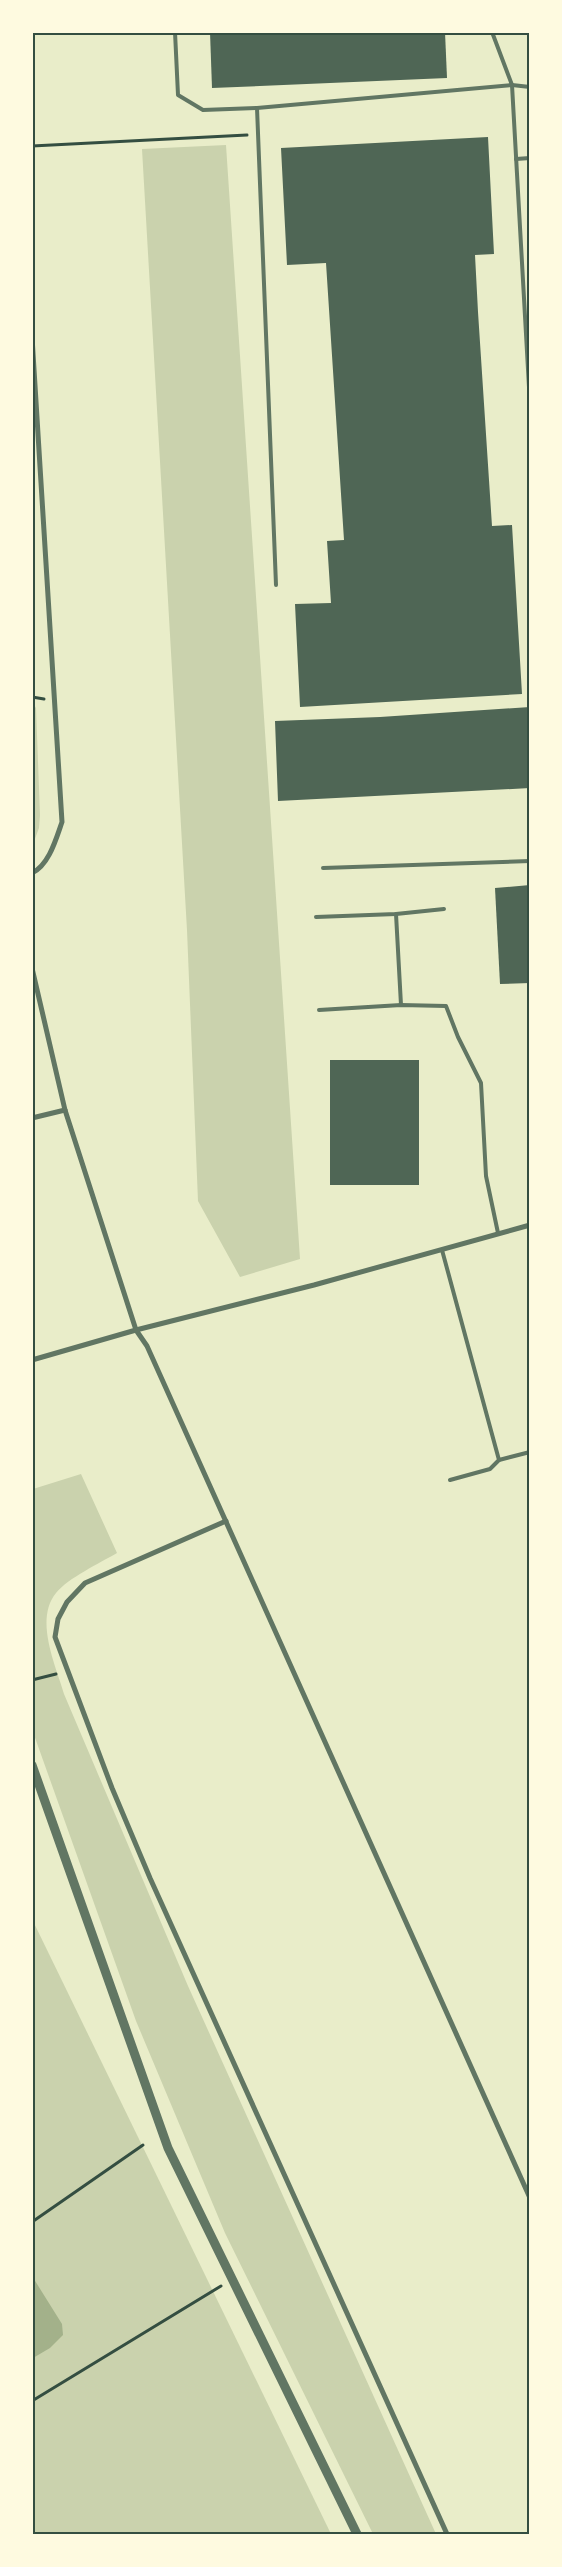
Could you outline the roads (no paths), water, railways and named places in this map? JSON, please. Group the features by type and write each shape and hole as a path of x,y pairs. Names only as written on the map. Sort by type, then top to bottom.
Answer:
{"street":[{"path":"32,337 62,822 54,845 37,871 32,873"},
{"path":"32,968 65,1110 136,1330 147,1346 530,2198"},
{"path":"32,1118 65,1110"},
{"path":"32,1360 136,1330 530,1225"},
{"path":"226,1521 85,1583 67,1602 58,1619 55,1637 150,1878 447,2534"},
{"path":"32,1765 168,2148 357,2534"}],"lane":[{"path":"175,32 178,95 202,110 257,108 512,85 530,87"},
{"path":"492,32 512,85 530,405"},
{"path":"257,108 276,585"},
{"path":"516,159 530,158"},
{"path":"323,868 530,861"},
{"path":"316,917 396,914 444,909"},
{"path":"396,914 401,1005"},
{"path":"319,1010 401,1005 446,1006 463,1049 481,1083 487,1183 498,1233"},
{"path":"442,1250 499,1460"},
{"path":"450,1480 490,1469 499,1460 530,1452"}]}
